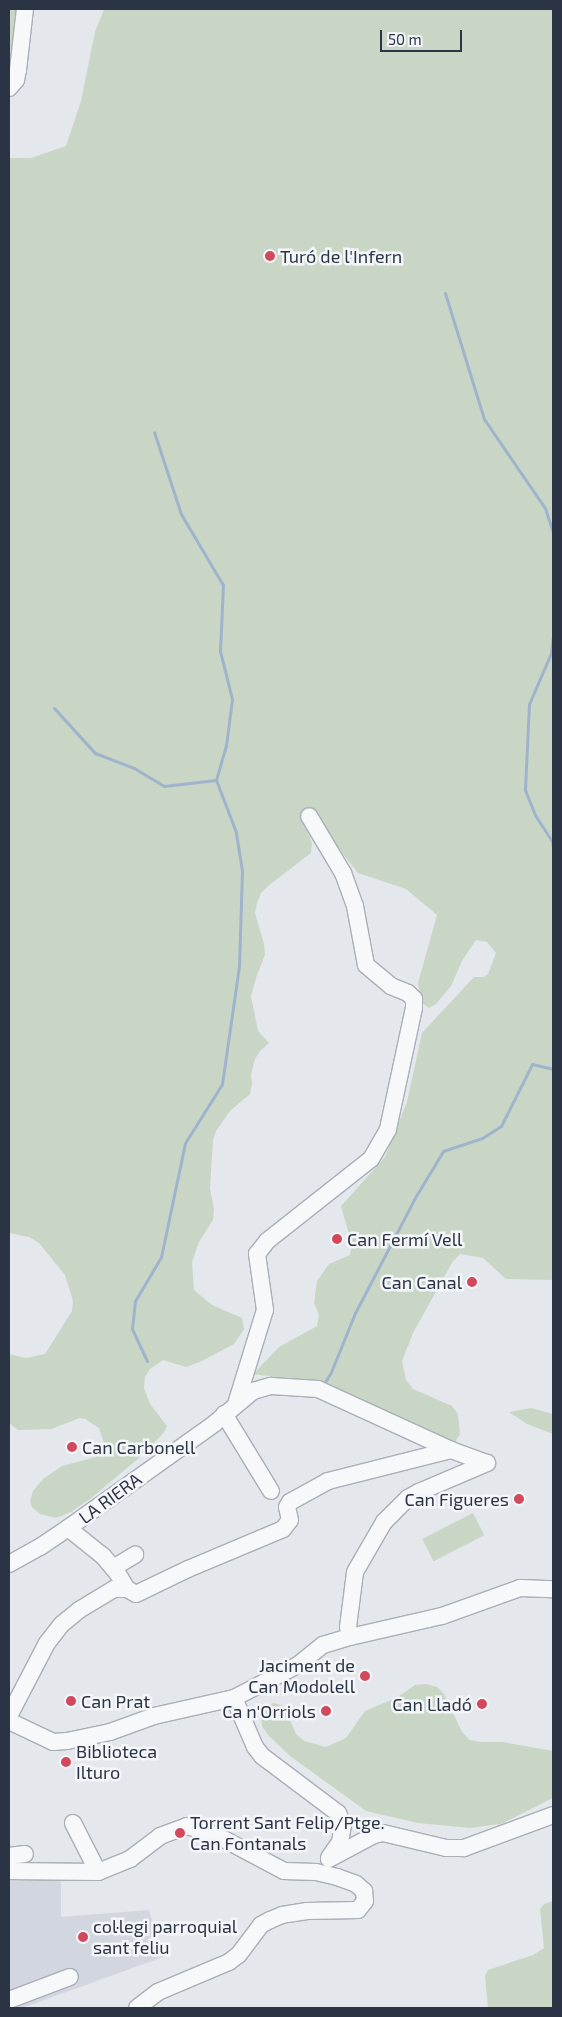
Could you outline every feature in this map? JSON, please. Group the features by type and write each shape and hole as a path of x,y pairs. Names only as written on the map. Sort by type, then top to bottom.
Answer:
{"street":[{"path":"9,88 16,80 18,70 24,9"},
{"path":"271,1491 230,1409 265,1310 258,1254 267,1241 371,1159 388,1129 414,1008 414,999 408,993 391,986 366,966 354,906 343,873 309,816"},
{"name":"LA RIERA","path":"9,1564 40,1548 253,1391 271,1386 318,1390 451,1450 487,1463 418,1492 408,1498 384,1522 355,1572 348,1627 350,1637"},
{"path":"68,1528 102,1556 113,1568 127,1589 136,1594 188,1569 283,1529 290,1520 287,1507 290,1502 328,1481 451,1450"},
{"path":"113,1568 134,1555"},
{"path":"9,1721 53,1742 110,1732 154,1716 234,1698 298,1666 323,1645 442,1616 520,1588 553,1588"},
{"path":"9,1716 47,1642 62,1624 80,1610 114,1589 127,1589"},
{"path":"234,1698 255,1747 262,1756 338,1814 343,1825 340,1842 329,1859 316,1872"},
{"path":"329,1859 374,1835 383,1833 446,1848 464,1848 553,1815"},
{"path":"74,1823 98,1872"},
{"path":"343,1825 374,1835"},
{"path":"13,1863 98,1872 130,1860 160,1836 187,1826 218,1836 284,1871 316,1872 356,1884 364,1892 365,1901 358,1910 306,1911 282,1915 270,1920 253,1934 238,1955 229,1962 158,1992 137,2008"},
{"path":"9,2000 70,1977"}],"shaded area":[{"name":"col·legi parroquial sant feliu","path":"9,1877 61,1881 61,1917 149,1910 163,1957 22,2008 9,2008"}],"green space":[{"path":"9,9 17,9 9,72"},
{"path":"104,9 553,9 553,1280 506,1279 483,1258 460,1254 453,1261 413,1333 402,1361 406,1380 413,1389 452,1406 458,1414 460,1434 454,1444 309,1381 253,1374 279,1347 317,1326 319,1315 314,1303 317,1281 329,1264 350,1255 352,1245 341,1206 385,1157 407,1102 422,1033 474,977 484,977 488,974 496,953 487,942 476,940 462,961 451,986 436,1004 429,1008 421,1002 418,983 437,915 406,889 358,873 315,818 305,824 312,843 311,853 268,886 261,893 257,903 255,913 264,944 265,955 251,996 258,1031 269,1043 255,1059 251,1075 250,1094 230,1111 216,1131 213,1140 210,1188 214,1209 213,1220 199,1242 192,1262 194,1290 212,1305 242,1318 244,1329 234,1344 200,1362 186,1367 163,1360 150,1369 145,1377 144,1388 150,1404 167,1426 165,1431 145,1453 90,1499 71,1512 56,1518 40,1514 32,1507 30,1501 33,1491 43,1479 62,1466 96,1457 104,1443 99,1428 85,1419 80,1418 51,1429 18,1430 9,1423 9,1354 26,1358 45,1354 72,1311 73,1301 65,1275 39,1243 29,1237 9,1233 9,158 31,158 66,146 81,101 95,32"},
{"path":"531,1408 553,1414 553,1434 527,1424 509,1412"},
{"path":"473,1513 484,1535 434,1561 422,1539"},
{"path":"426,1684 437,1687 444,1694 462,1732 470,1740 503,1742 553,1751 553,1798 501,1824 470,1828 418,1823 366,1811 290,1756 268,1735 262,1726 261,1716 264,1706 274,1703 284,1706 296,1734 304,1741 326,1747 346,1738 365,1711 396,1698 415,1685"},
{"path":"553,1901 553,2008 488,2008 485,1976 488,1970 533,1955 544,1948 540,1909 544,1904"}],"waterway":[{"path":"445,293 484,419 545,508 553,533"},
{"path":"147,1361 132,1329 135,1301 161,1257 185,1143 222,1084 239,966 242,871 236,832 216,780 226,746 232,699 220,651 223,585 181,514 154,432"},
{"path":"553,636 551,653 529,704 525,790 535,815 552,841 553,847"},
{"path":"54,708 95,753 134,768 164,786 216,780"},
{"path":"323,1385 331,1372 355,1313 416,1196 443,1151 482,1138 501,1126 532,1064 553,1069"}],"place":[{"name":"Turó de l'Infern","path":"270,256"},
{"name":"Can Fermí Vell","path":"337,1239"},
{"name":"Can Canal","path":"472,1282"},
{"name":"Can Carbonell","path":"72,1447"},
{"name":"Can Figueres","path":"519,1499"},
{"name":"Jaciment de Can Modolell","path":"365,1676"},
{"name":"Can Prat","path":"71,1701"},
{"name":"Can Lladó","path":"482,1704"},
{"name":"Ca n'Orriols","path":"326,1711"},
{"name":"Biblioteca Ilturo","path":"66,1762"},
{"name":"Torrent Sant Felip/Ptge. Can Fontanals","path":"180,1833"},
{"name":"col·legi parroquial sant feliu","path":"83,1937"}]}
